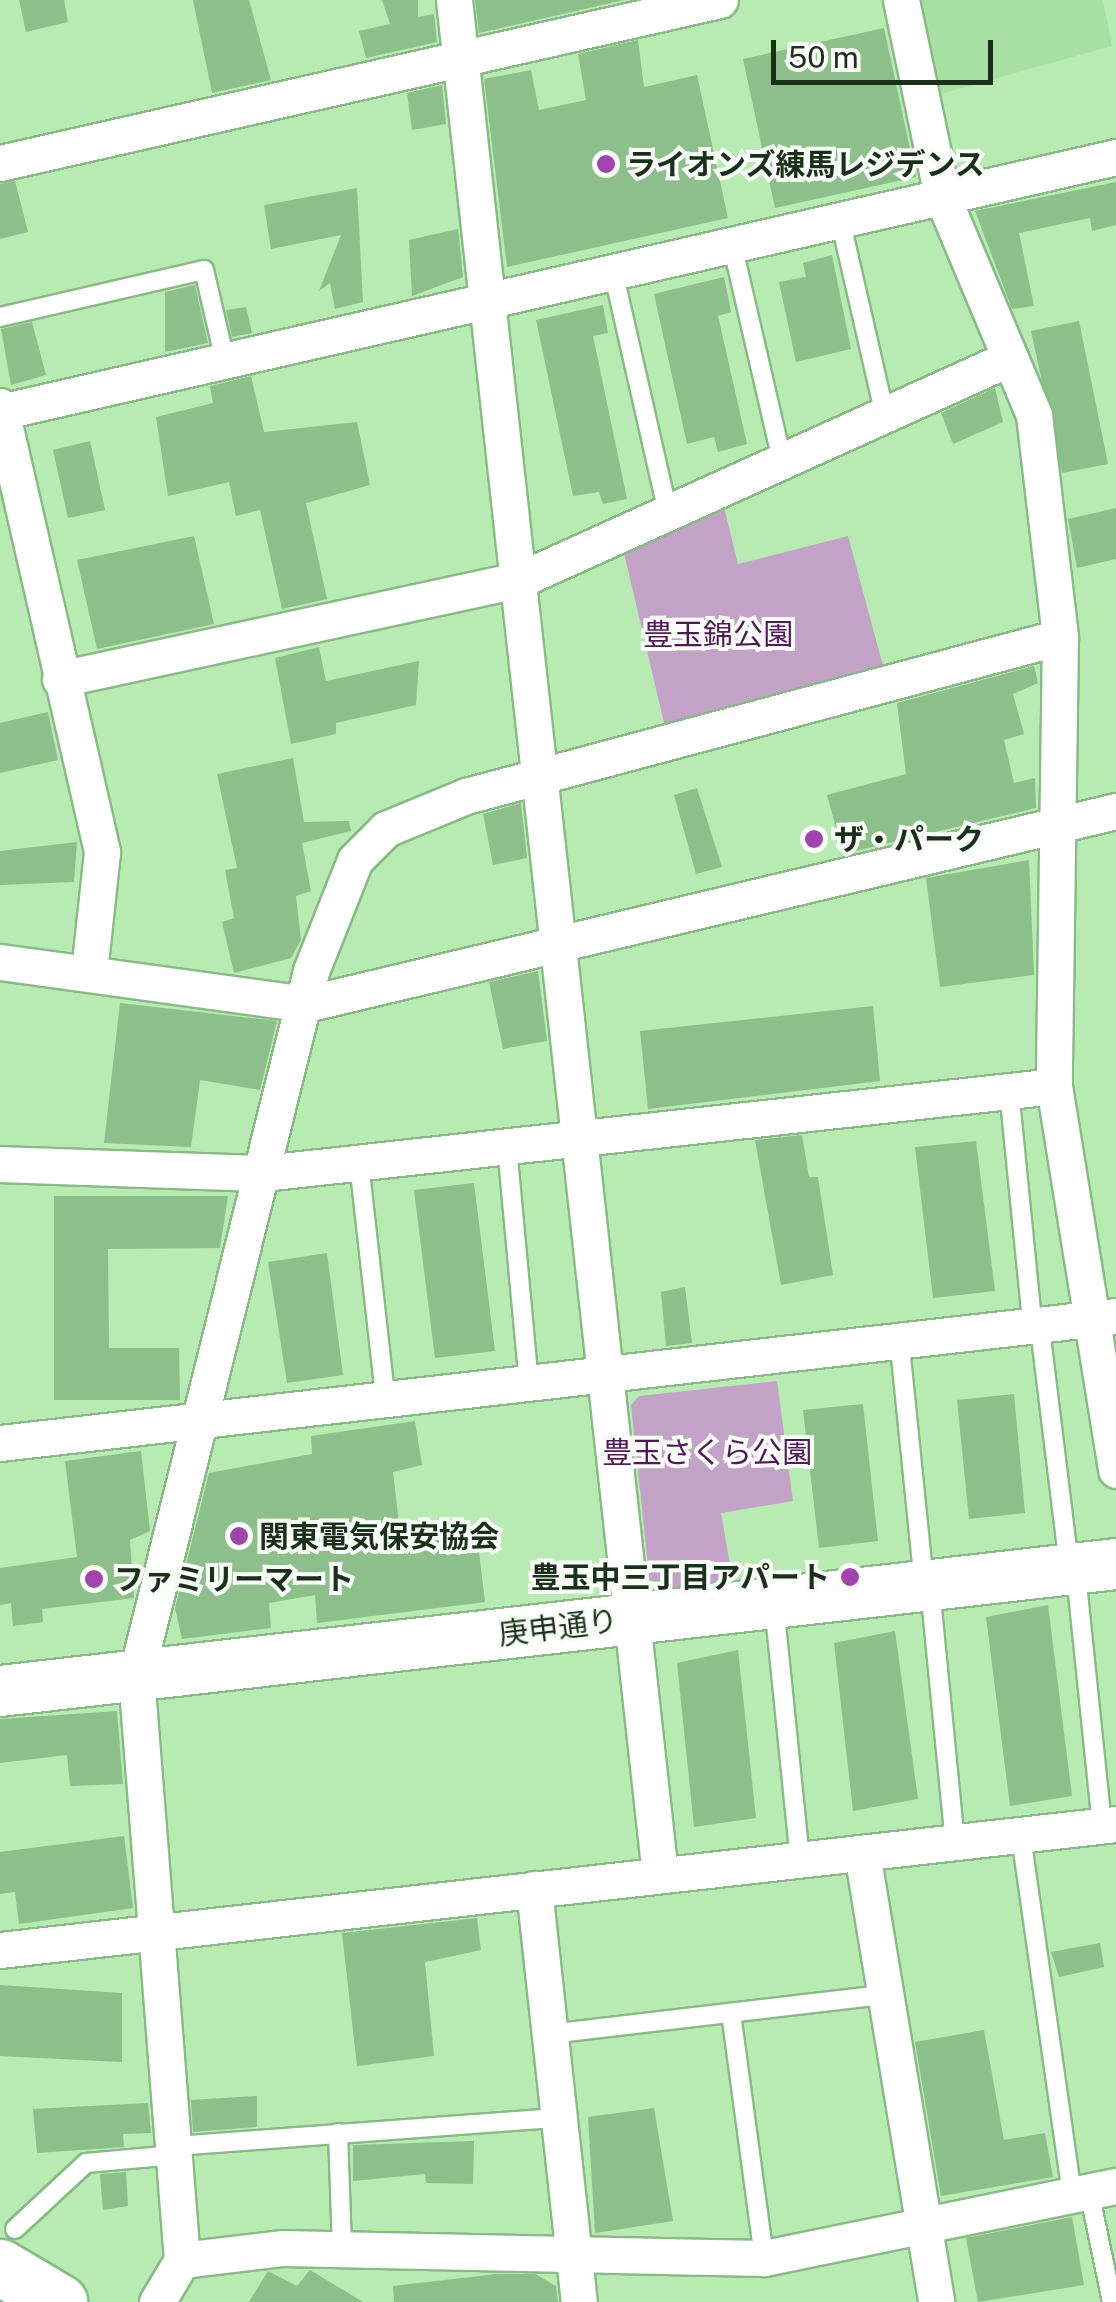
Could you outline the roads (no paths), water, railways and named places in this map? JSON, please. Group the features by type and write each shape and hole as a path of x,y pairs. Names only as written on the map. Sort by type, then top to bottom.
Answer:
{"main road":[{"name":"庚申通り","path":"0,1690 1087,1567"},
{"path":"7,2248 59,2302"}],"street":[{"path":"454,0 660,1876"},
{"path":"0,163 460,59 680,4 720,0"},
{"path":"901,0 942,196 1034,415 1060,637 1064,822 1054,1086 1104,1319 1116,1470"},
{"path":"89,972 102,852 0,410 1116,156"},
{"path":"60,678 518,580 1010,358"},
{"path":"157,2302 182,2260 136,1676 332,903 355,860 419,811 1060,637"},
{"path":"0,962 306,1004 1116,811"},
{"path":"0,1164 264,1173 1054,1086"},
{"path":"0,1443 900,1347 1104,1319"},
{"path":"0,1950 1109,1824"},
{"path":"862,1853 918,2229 936,2302"},
{"path":"534,1889 579,2302"},
{"path":"182,2260 342,2249 574,2257 764,2258 1092,2190"}],"lane":[{"path":"840,220 885,415"},
{"path":"732,244 782,462"},
{"path":"0,316 204,270 224,360"},
{"path":"614,271 668,513"},
{"path":"1008,1090 1037,1329 1087,1567 1109,1824"},
{"path":"507,1147 529,1388"},
{"path":"359,1163 386,1403"},
{"path":"900,1347 955,1843"},
{"path":"774,1604 800,1860"},
{"path":"1021,1836 1112,2302"},
{"path":"550,2034 882,1995"},
{"path":"731,2013 764,2258"},
{"path":"7,2248 86,2163 338,2133 558,2118"},
{"path":"338,2133 342,2249"}],"place":[{"name":"ライオンズ練馬レジデンス","path":"606,164"},
{"name":"ザ・パーク","path":"814,839"},
{"name":"関東電気保安協会","path":"239,1536"},
{"name":"豊玉中三丁目アパート","path":"850,1577"},
{"name":"ファミリーマート","path":"94,1579"}],"park label":[{"name":"豊玉錦公園","path":"718,634"},
{"name":"豊玉さくら公園","path":"707,1452"}]}
